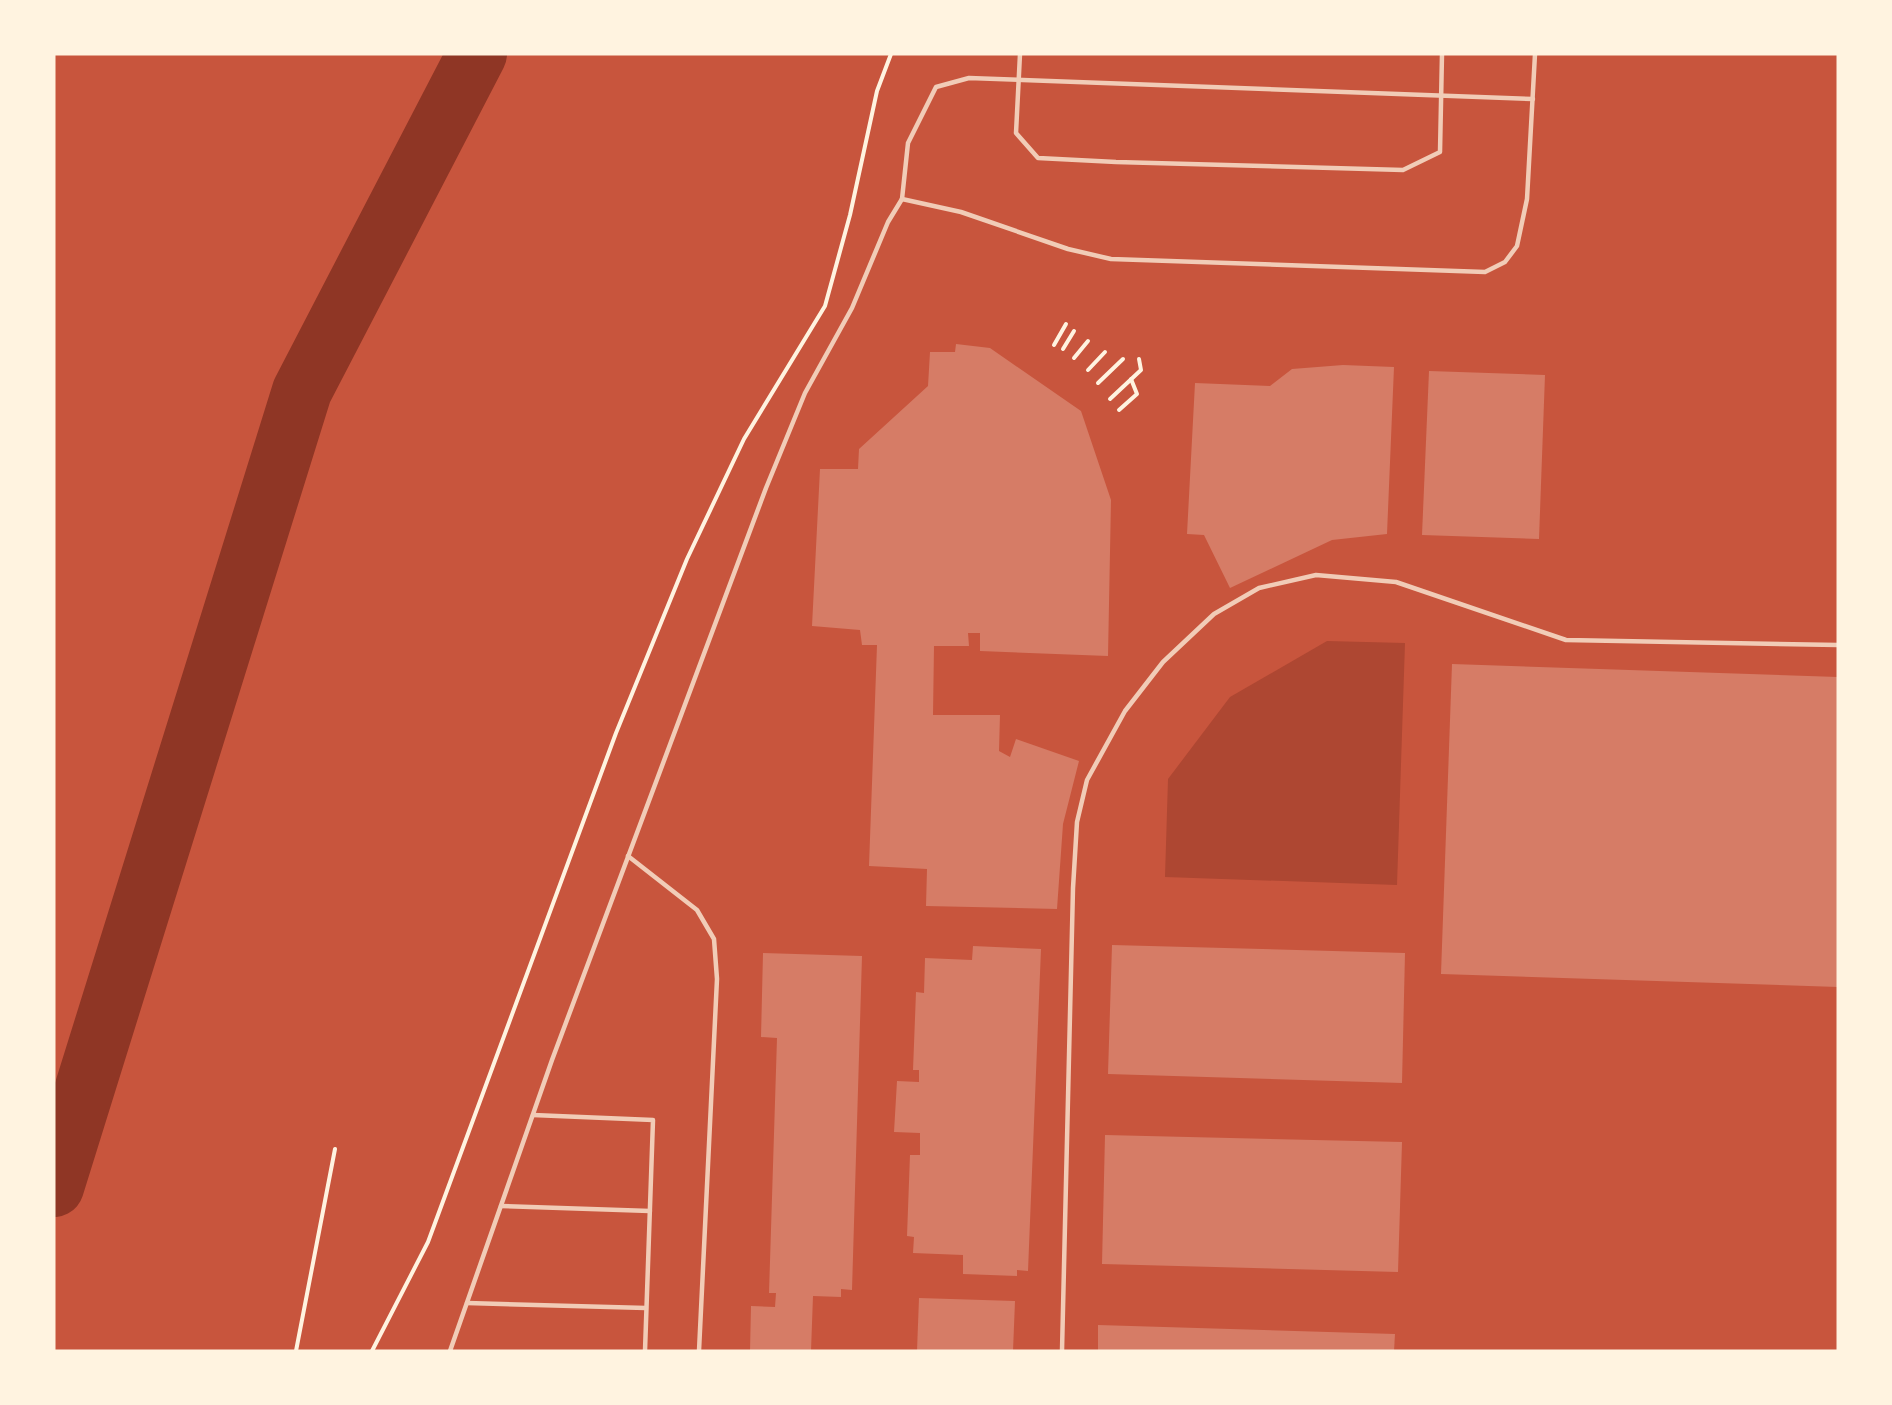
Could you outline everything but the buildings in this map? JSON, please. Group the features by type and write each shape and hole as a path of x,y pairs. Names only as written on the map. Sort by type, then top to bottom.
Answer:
{"lane":[{"path":"1020,54 1016,133 1038,158 1403,170 1440,152 1442,54"},
{"path":"902,199 961,212 1068,249 1111,259 1485,272 1505,261 1517,246 1527,199 1535,54"},
{"path":"450,1351 533,1115 765,488 801,403 852,308 888,222 902,199 908,143 936,87 969,78 1533,99"},
{"path":"1062,1351 1073,888 1077,822 1087,780 1125,711 1163,662 1214,614 1259,588 1316,575 1396,582 1566,640 1838,645"},
{"path":"628,856 697,910 714,939 717,979 699,1351"},
{"path":"533,1115 653,1120 645,1351"},
{"path":"501,1206 650,1211"},
{"path":"467,1303 646,1308"}],"path":[{"path":"372,1351 428,1242 616,733 687,559 744,439 825,306 850,215 877,91 891,54"},
{"path":"1054,345 1066,324"},
{"path":"1063,349 1074,331"},
{"path":"1074,357 1088,341"},
{"path":"1088,370 1105,352"},
{"path":"1098,383 1123,359"},
{"path":"1110,399 1141,370 1139,359"},
{"path":"1119,410 1137,394 1131,379"},
{"path":"297,1351 335,1149"}],"shaded area":[{"path":"1327,641 1405,643 1397,885 1165,877 1168,779 1230,697"}],"waterway":[{"path":"54,1187 302,391 477,54"}]}
